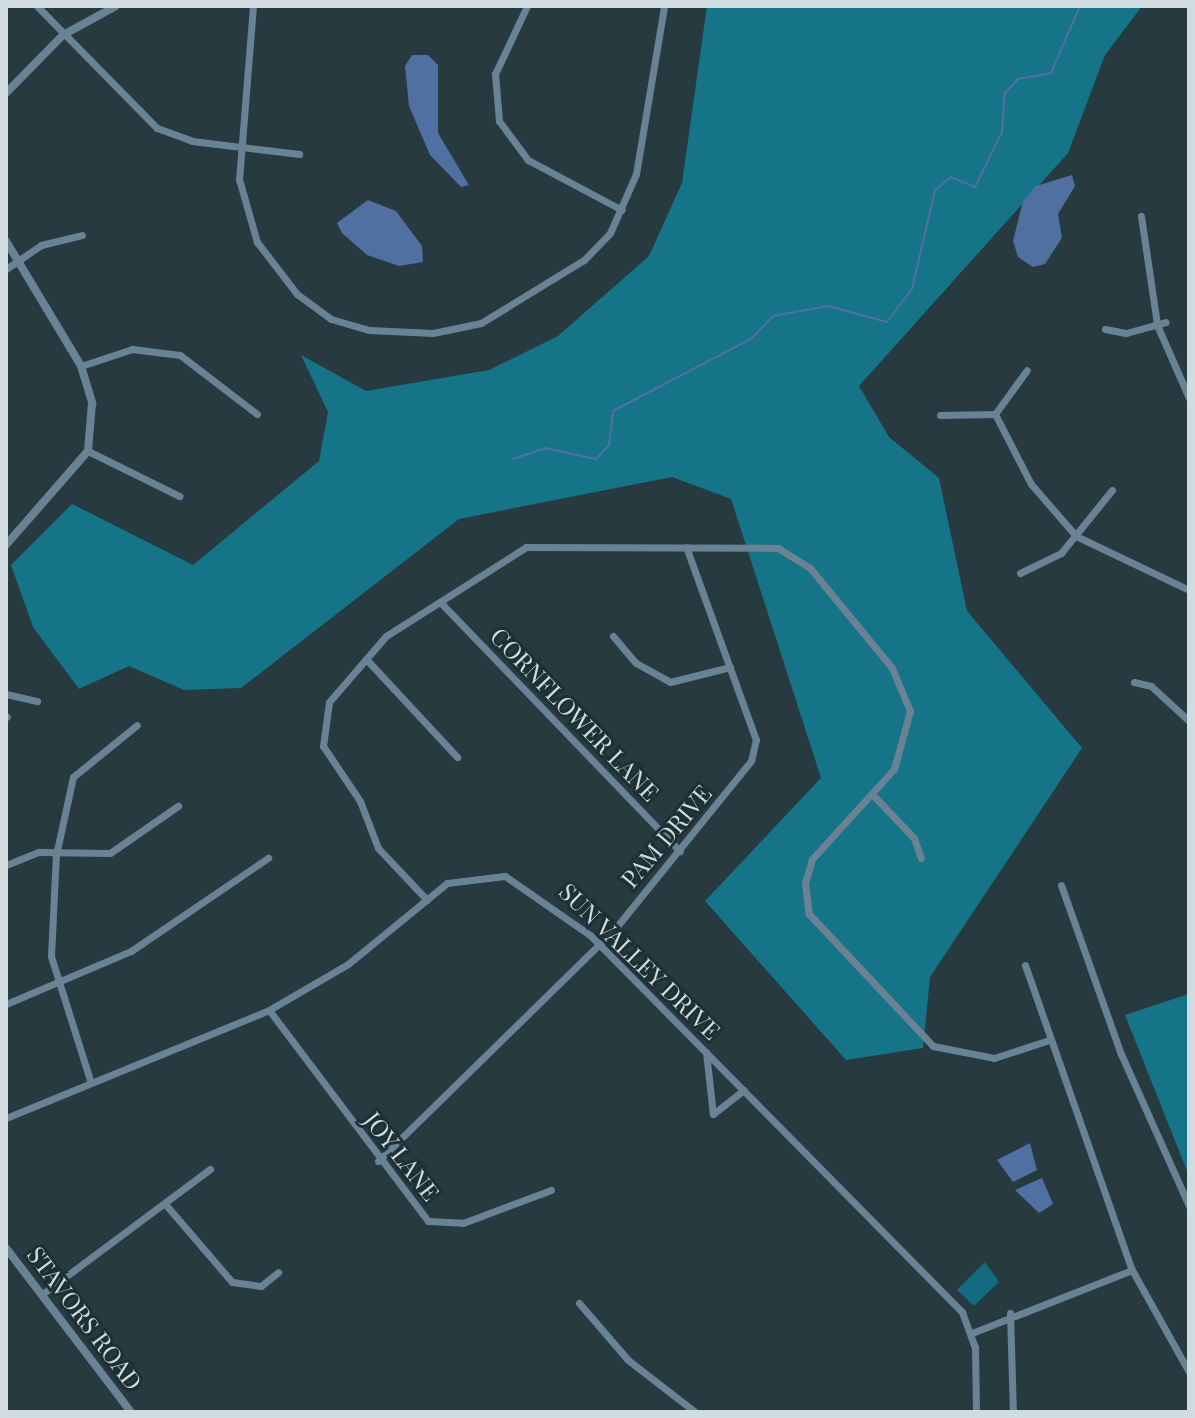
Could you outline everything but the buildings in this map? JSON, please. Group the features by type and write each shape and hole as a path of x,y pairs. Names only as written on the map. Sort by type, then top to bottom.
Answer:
{"street":[{"path":"37,6 145,121 172,136 240,149 299,154"},
{"path":"6,93 63,35 116,6"},
{"path":"253,6 240,149 245,209 271,264 331,319 369,330 433,333 481,323 584,260 622,210 656,78 664,6"},
{"path":"527,6 495,74 499,121 528,160 622,210"},
{"path":"1141,216 1157,325 1189,398"},
{"path":"6,269 49,242 82,235"},
{"path":"6,241 81,366 92,403 88,451 6,545"},
{"path":"1105,329 1126,333 1166,322"},
{"path":"81,366 132,349 180,355 257,414"},
{"path":"995,414 1027,370"},
{"path":"940,415 995,414"},
{"path":"995,414 1031,484 1076,536 1189,590"},
{"path":"88,451 179,496"},
{"path":"1020,573 1049,562 1076,536 1112,490"},
{"path":"427,900 378,848 360,801 323,746 323,714 366,659 409,617 442,604 526,547 722,545 790,552 902,684 910,711 907,742 873,795 812,859 805,883 819,932 933,1046 994,1058 1049,1040"},
{"name":"PAM DRIVE","path":"378,1161 599,944 680,851 751,761 756,740 686,547"},
{"name":"CORNFLOWER LANE","path":"442,604 680,851"},
{"path":"613,636 636,663 670,682 730,667"},
{"path":"366,659 457,757"},
{"path":"1134,682 1151,686 1189,721"},
{"path":"6,694 37,701"},
{"path":"90,1080 55,981 49,934 56,855 73,777 137,725"},
{"path":"873,795 914,838 921,858"},
{"path":"6,865 30,853 110,853 178,806"},
{"path":"6,1004 131,951 268,858"},
{"name":"SUN VALLEY DRIVE","path":"6,1118 90,1080 269,1010 348,964 459,878 505,876 563,910 599,944 939,1287 972,1333"},
{"path":"1061,885 1121,1054 1189,1206"},
{"path":"1025,965 1132,1270 1189,1372"},
{"name":"JOY LANE","path":"269,1010 415,1211 444,1225 551,1190"},
{"path":"706,1052 704,1086 713,1114 744,1090"},
{"path":"45,1292 166,1205 210,1169"},
{"path":"166,1205 232,1282 261,1286 278,1272"},
{"name":"STAVORS ROAD","path":"6,1248 45,1292 131,1412"},
{"path":"976,1412 972,1333 1010,1313 1132,1270"},
{"path":"579,1303 628,1360 695,1412"},
{"path":"1010,1313 1013,1412"}],"shaded area":[{"path":"707,6 1142,6 1105,55 1068,153 859,386 889,437 939,478 967,611 1082,748 930,977 923,1048 846,1060 705,901 821,778 731,499 672,477 459,519 241,688 184,690 129,666 79,689 33,627 11,565 72,504 193,565 319,461 328,412 301,355 366,391 489,370 558,336 649,256 682,183"},
{"path":"412,55 428,55 438,65 438,133 469,185 461,187 430,155 409,106 405,66"},
{"path":"1072,175 1075,186 1058,214 1062,238 1045,264 1033,267 1018,257 1013,241 1023,201 1036,186"},
{"path":"368,200 396,211 422,246 423,262 399,266 367,255 342,233 337,223"},
{"path":"1189,994 1189,1176 1125,1015"},
{"path":"1030,1143 1037,1170 1013,1182 997,1160"},
{"path":"1042,1178 1053,1204 1039,1213 1015,1190"},
{"path":"985,1262 999,1282 974,1306 957,1290"}],"waterway":[{"path":"513,459 545,448 596,459 609,445 613,411 751,339 773,316 828,306 887,322 912,289 935,190 951,177 975,187 1002,132 1005,93 1018,79 1051,73 1080,6"}]}
